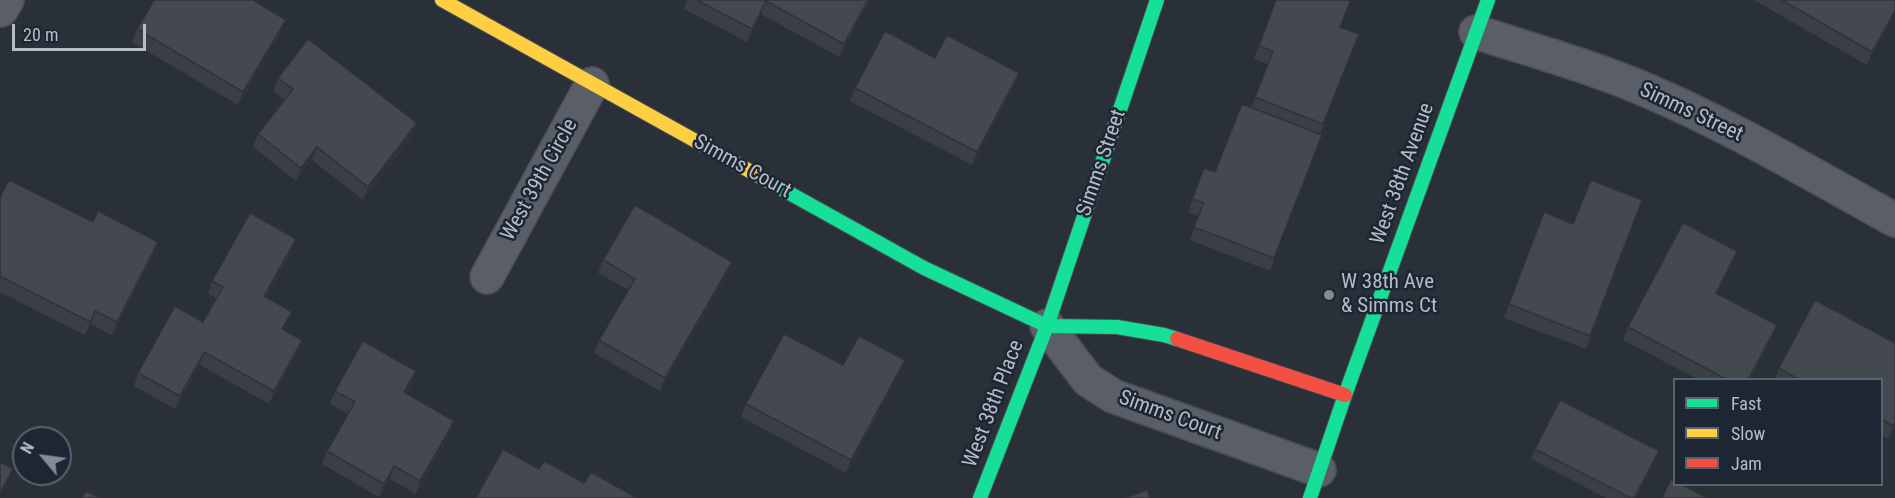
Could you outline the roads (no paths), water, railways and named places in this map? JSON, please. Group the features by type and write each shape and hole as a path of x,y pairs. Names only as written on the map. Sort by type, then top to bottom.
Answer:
{"street":[{"name":"Simms Court","path":"442,0 924,268 1047,326 1117,327 1164,335 1345,395"},
{"name":"Simms Street","path":"1047,326 1156,0"},
{"name":"West 38th Avenue","path":"1315,484 1488,0"},
{"name":"Simms Street","path":"1476,32 1572,62 1652,92 1721,125 1895,220"},
{"name":"West 39th Circle","path":"487,277 592,84"},
{"name":"Simms Court","path":"1047,326 1088,380 1113,396 1315,484"},
{"name":"West 38th Place","path":"980,498 1047,326"}],"place":[{"name":"W 38th Ave & Simms Ct","path":"1329,295"}]}
